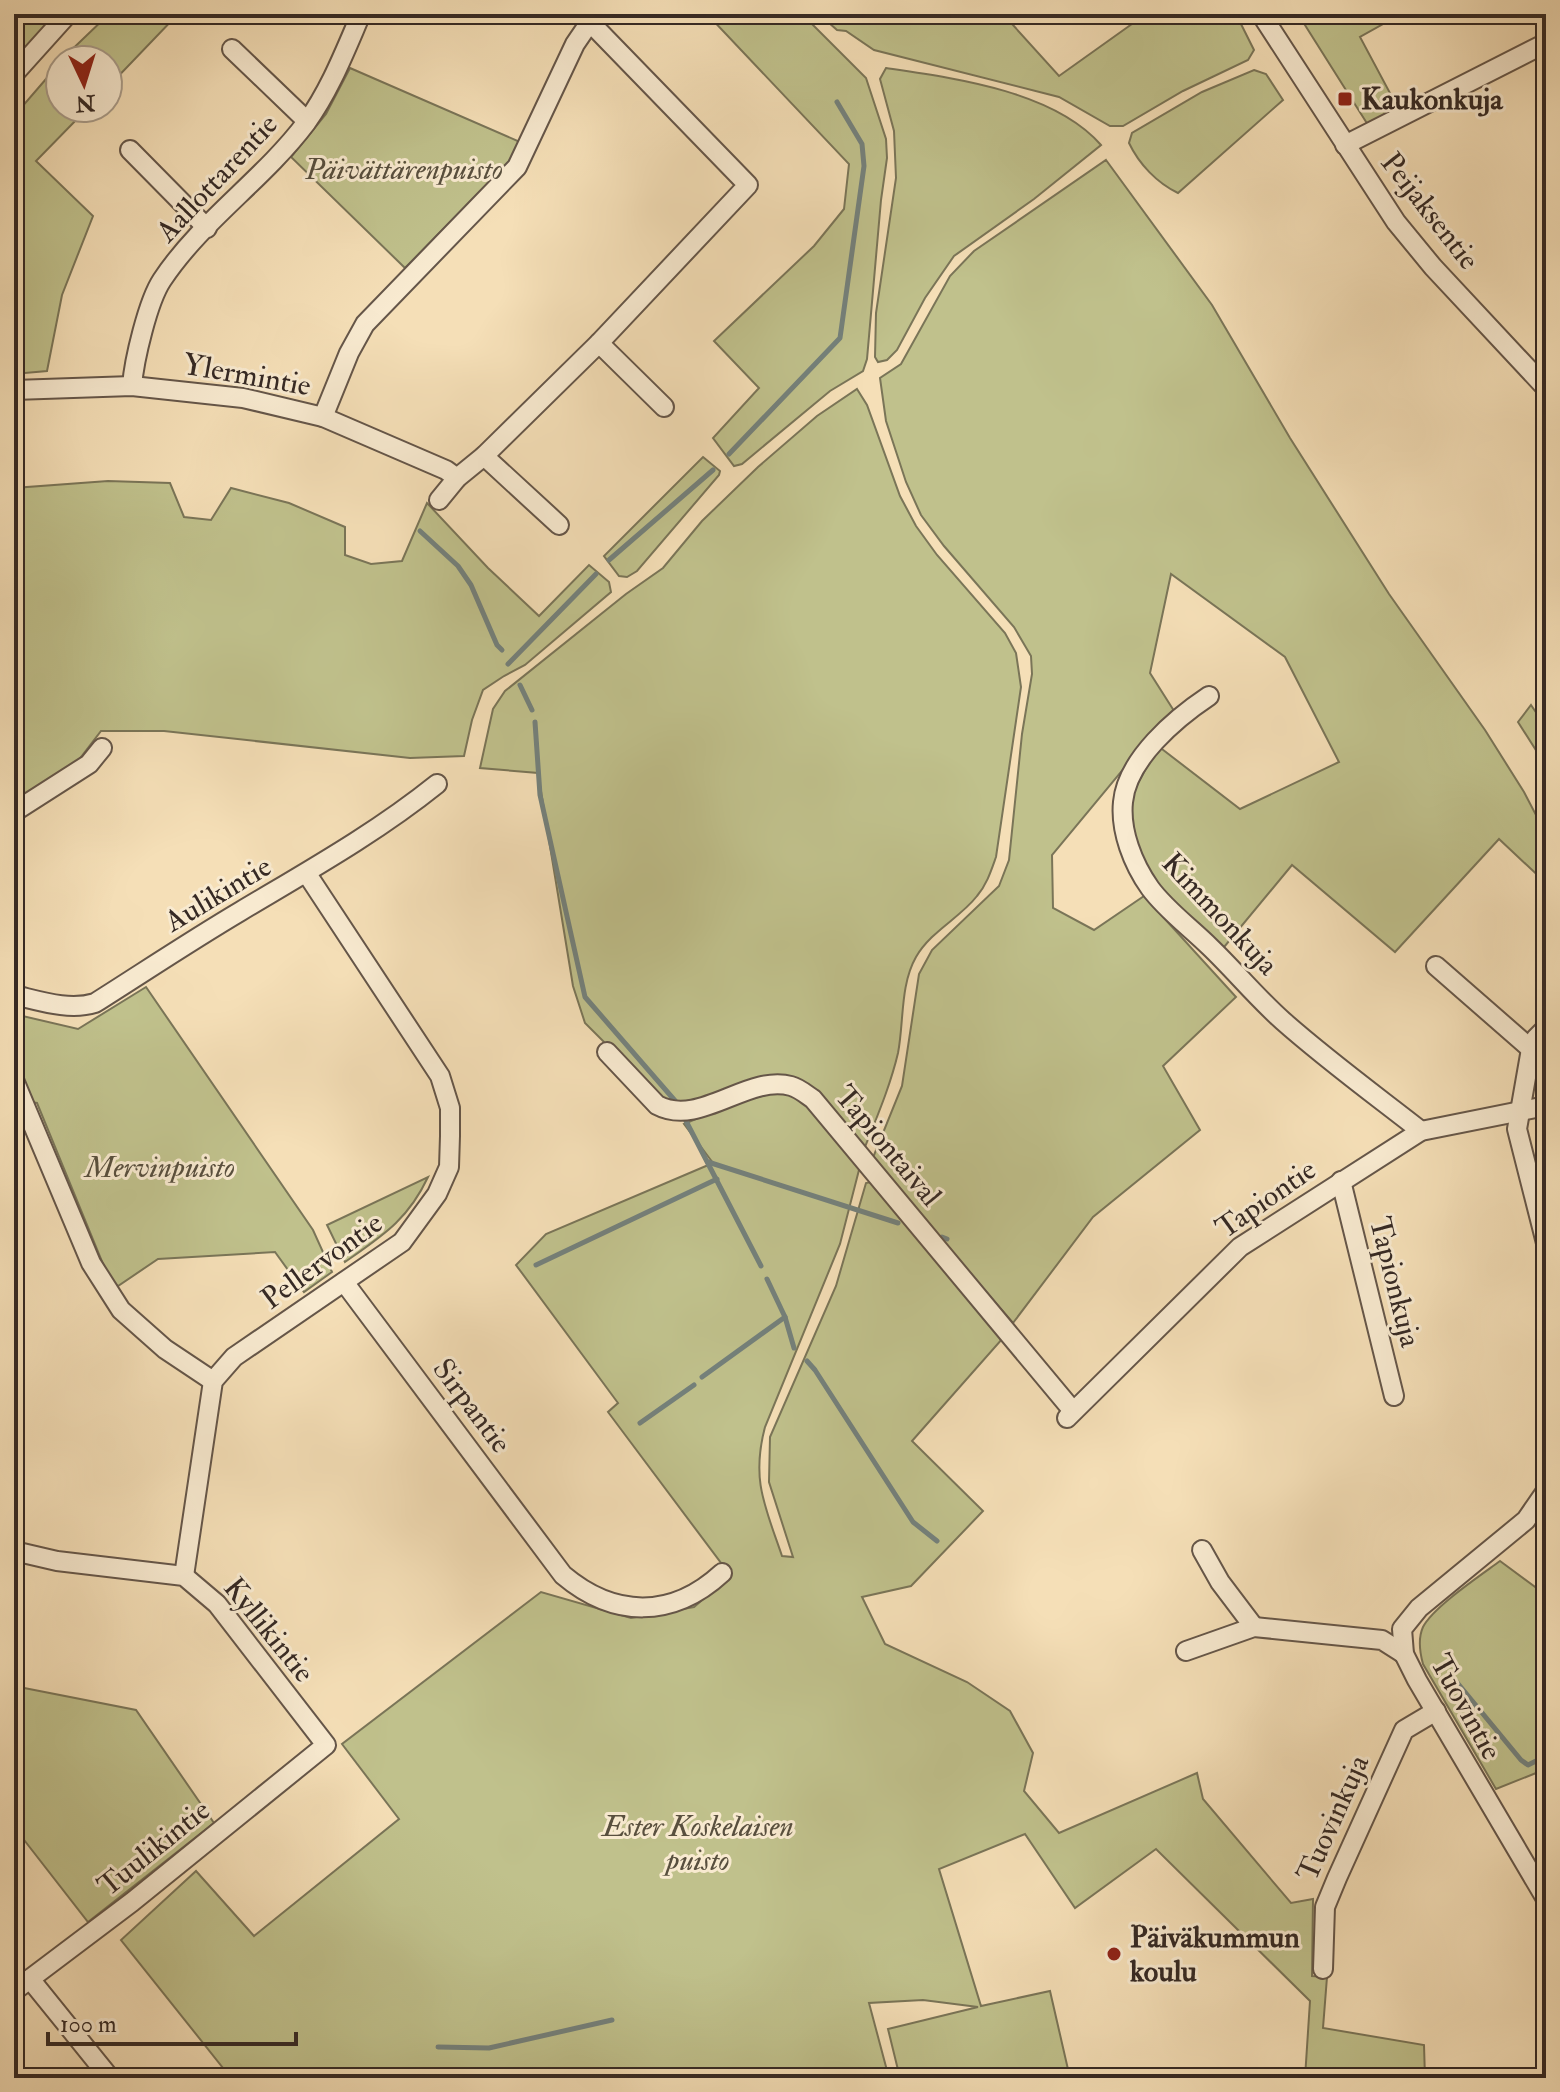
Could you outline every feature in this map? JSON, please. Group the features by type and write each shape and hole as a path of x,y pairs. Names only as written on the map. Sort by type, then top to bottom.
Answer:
{"street":[{"path":"14,74 68,14"},
{"name":"Aallottarentie","path":"132,386 133,368 157,289 188,247 272,162 307,121 329,87 361,14"},
{"name":"Peijaksentie","path":"1261,14 1396,222 1433,267 1546,388"},
{"path":"323,417 349,353 365,324 517,167 586,18 748,185 599,343 484,456 457,478 439,500"},
{"path":"1345,145 1545,47"},
{"path":"232,49 307,121"},
{"path":"130,150 207,228"},
{"path":"599,343 664,407"},
{"name":"Ylermintie","path":"14,390 132,386 243,398 323,417 446,470 457,478"},
{"path":"484,456 559,525"},
{"name":"Kimmonkuja","path":"1209,696 1152,744 1132,775 1124,795 1123,815 1136,864 1160,898 1283,1021 1421,1131"},
{"path":"14,812 89,764 102,748"},
{"name":"Aulikintie","path":"14,995 58,1005 84,1007 95,1003 241,911 307,874 437,784"},
{"name":"Pellervontie","path":"213,1381 234,1357 402,1242 437,1194 449,1167 450,1108 440,1076 307,874"},
{"path":"1436,966 1531,1049"},
{"path":"1546,1028 1531,1049 1517,1129 1546,1243"},
{"name":"Tapiontaival","path":"607,1052 657,1105 668,1110 691,1110 771,1086 792,1086 813,1099 1069,1416"},
{"path":"14,1080 91,1263 121,1310 165,1349 213,1381 184,1576"},
{"name":"Tapiontie","path":"1069,1416 1240,1247 1341,1181 1421,1131 1546,1106"},
{"name":"Tapionkuja","path":"1341,1181 1394,1396"},
{"name":"Sirpantie","path":"344,1282 554,1570 608,1603 643,1608 686,1598 709,1585 722,1573"},
{"name":"Tuovintie","path":"1546,1491 1526,1520 1419,1608 1402,1629 1404,1654 1546,1899"},
{"path":"1202,1550 1220,1582 1254,1627"},
{"name":"Kyllikintie","path":"14,1551 57,1561 184,1576 217,1604 326,1745"},
{"path":"1186,1651 1254,1627 1382,1640 1404,1654"},
{"name":"Tuovinkuja","path":"1323,1969 1325,1907 1337,1878 1404,1730 1436,1711"},
{"name":"Tuulikintie","path":"14,1991 132,1902 326,1745"},
{"path":"30,1979 110,2078"}],"green space":[{"path":"14,14 68,14 14,74"},
{"path":"109,14 178,14 124,70 124,44 78,44"},
{"path":"707,14 802,14 866,78 886,139 887,158 867,359 863,371 830,391 742,464 734,466 713,438 759,388 714,341 814,246 844,209 849,164"},
{"path":"819,14 864,14 869,18 875,14 1003,14 1059,76 1146,14 1236,14 1254,50 1248,60 1183,91 1123,126 1110,126 1059,97 874,50 846,31 837,30"},
{"path":"1298,14 1401,14 1360,37 1398,108 1368,125"},
{"name":"Päivättärenpuisto","path":"350,68 520,142 508,163 405,268 291,157 326,114"},
{"path":"886,68 972,83 1030,100 1081,127 1101,145 1034,199 954,256 925,298 897,350 887,360 878,362 875,357 876,313 896,178 894,131 880,79"},
{"path":"1254,70 1266,74 1283,100 1178,193 1149,172 1129,143 1132,133 1202,92"},
{"path":"44,81 44,124 72,124 36,161 93,216 62,295 47,371 14,374 14,116"},
{"path":"1106,160 1212,305 1290,438 1389,594 1485,730 1537,817 1546,788 1546,883 1499,839 1395,952 1292,865 1220,952 1156,883 1133,843 1128,802 1158,746 1240,809 1339,762 1285,657 1171,574 1150,673 1176,714 1150,737 1052,855 1053,908 1094,930 1144,896 1236,997 1163,1066 1200,1130 1093,1217 1013,1323 872,1160 902,1086 919,974 932,950 999,886 1009,860 1022,734 1032,674 1031,656 1014,627 921,515 906,482 886,421 880,378 901,364 950,276 974,251"},
{"path":"857,389 867,405 900,496 916,526 1005,633 1016,653 1021,687 996,857 977,896 929,940 911,968 895,1066 863,1152 801,1083 689,1103 664,1102 585,1023 573,986 538,773 480,768 493,709 505,691 663,568 702,521 758,467 817,416"},
{"path":"703,457 720,471 719,475 637,571 627,577 619,576 604,556"},
{"path":"108,481 170,483 184,517 211,520 231,488 289,503 345,527 345,555 371,564 402,561 427,503 488,568 539,616 589,565 609,582 611,592 525,665 483,690 464,756 410,758 164,731 101,731 65,778 14,804 14,488"},
{"path":"1531,705 1546,727 1546,766 1518,722"},
{"name":"Mervinpuisto","path":"146,987 313,1230 332,1272 304,1292 275,1252 158,1259 118,1286 110,1281 37,1103 31,1102 16,1109 14,1014 78,1029"},
{"name":"Ester Koskelaisen puisto","path":"773,1093 789,1094 802,1100 860,1166 840,1244 765,1427 761,1446 762,1493 782,1556 793,1557 769,1482 770,1437 836,1286 866,1183 871,1182 1003,1338 912,1441 983,1511 911,1586 862,1597 885,1644 967,1682 1010,1711 1033,1753 1024,1791 1059,1833 1197,1773 1203,1799 1291,1903 1313,1899 1312,1976 1327,1977 1323,2028 1424,2045 1425,2078 1305,2078 1310,2001 1156,1849 1075,1908 1025,1834 939,1869 981,2006 1050,1991 1070,2078 900,2078 888,2029 978,2007 923,2000 869,2003 889,2078 231,2078 121,1940 196,1871 254,1936 399,1819 342,1744 541,1592 631,1618 694,1607 723,1582 721,1563 608,1412 618,1403 516,1265 546,1234 713,1163 684,1124 731,1104"},
{"path":"428,1177 403,1216 345,1262 327,1225"},
{"path":"1500,1561 1546,1595 1546,1769 1496,1789 1423,1664 1420,1641 1423,1627 1437,1610"},
{"path":"14,1686 136,1710 214,1823 88,1922 14,1827"}],"waterway":[{"path":"729,454 840,338 864,166 862,144 837,102"},
{"path":"609,560 713,470"},
{"path":"420,531 458,566 471,585 502,650"},
{"path":"508,664 596,574"},
{"path":"520,685 532,710"},
{"path":"535,722 540,795 585,997 677,1103"},
{"path":"686,1121 761,1266"},
{"path":"708,1162 898,1223"},
{"path":"536,1265 717,1179"},
{"path":"942,1237 947,1239"},
{"path":"767,1279 785,1317 794,1348"},
{"path":"702,1377 785,1317"},
{"path":"807,1361 913,1522 937,1541"},
{"path":"640,1423 694,1385"},
{"path":"1450,1674 1521,1760 1528,1765 1546,1756"},
{"path":"438,2047 489,2048 612,2020"}],"place":[{"name":"Kaukonkuja","path":"1345,99"},
{"name":"Päiväkummun koulu","path":"1114,1954"}]}
